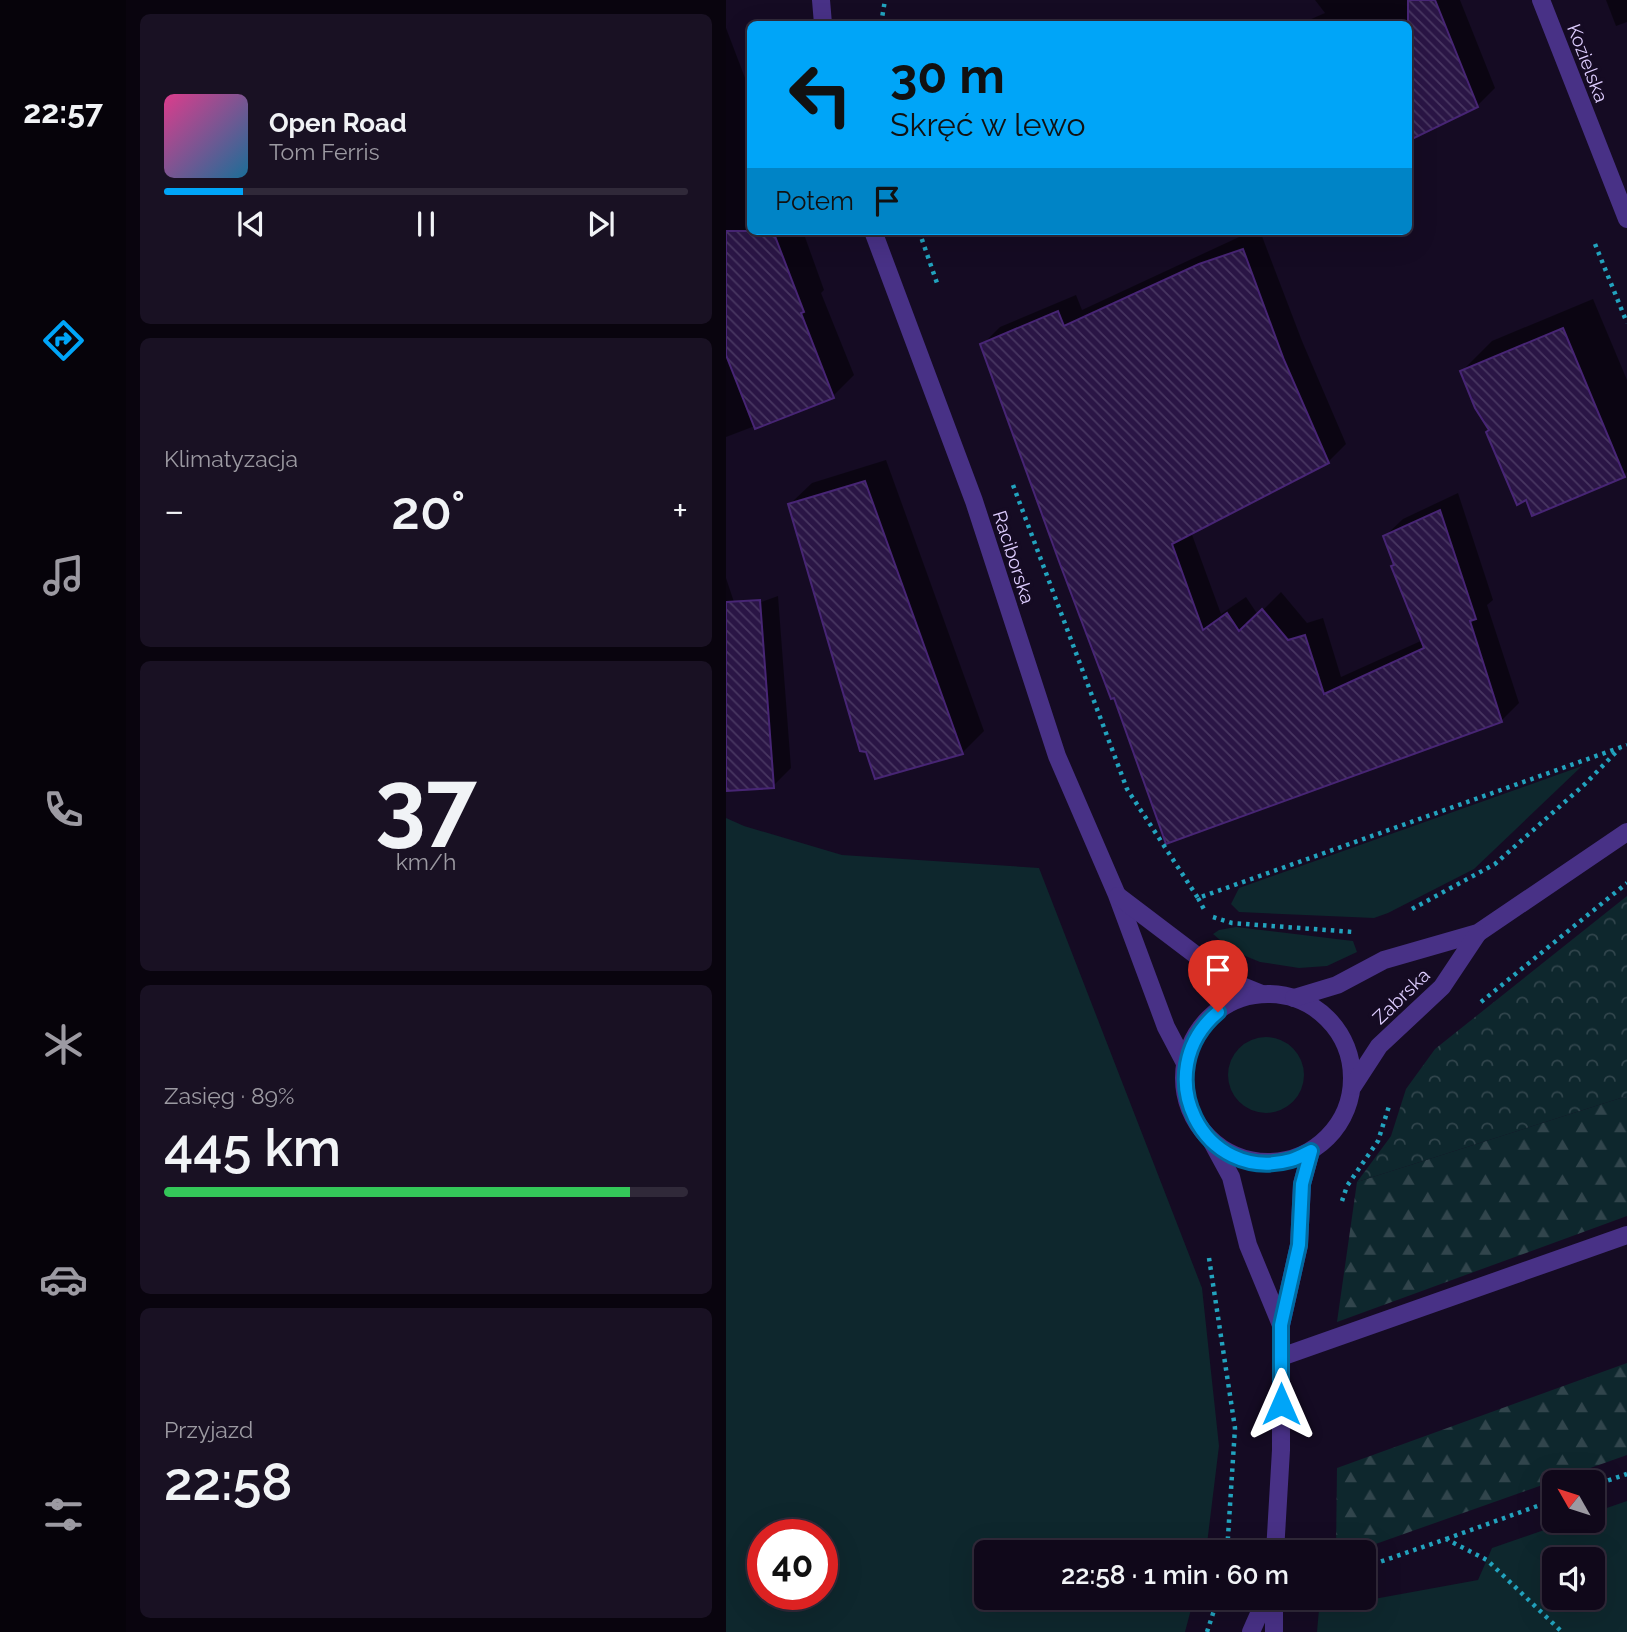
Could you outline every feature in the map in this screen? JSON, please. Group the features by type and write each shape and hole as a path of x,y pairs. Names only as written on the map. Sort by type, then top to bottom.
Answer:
{"street":[{"path":"821,0 823,21"},
{"name":"Kozielska","path":"1542,0 1627,219"},
{"name":"Raciborska","path":"874,235 974,501 1057,756 1117,895 1166,1027 1186,1065"},
{"name":"Zabrska","path":"1294,999 1337,985 1384,960 1478,933 1627,832"},
{"name":"Raciborska","path":"1117,895 1230,981 1262,994"},
{"name":"Zabrska","path":"1352,1088 1379,1046 1442,987 1478,933"},
{"path":"1211,1140 1228,1152 1248,1160 1270,1163 1292,1160 1311,1151 1326,1139 1348,1107 1352,1069 1339,1033 1319,1012 1294,999 1278,995 1262,994 1231,1003 1206,1022 1193,1042 1186,1065 1185,1085 1189,1105 1197,1124 1211,1140 1231,1177 1248,1245 1281,1325"},
{"path":"1277,1540 1281,1450 1281,1325 1299,1245 1302,1184 1311,1151"},
{"path":"1281,1357 1627,1235"},
{"path":"1250,1632 1260,1610"},
{"path":"1274,1610 1274,1632"}],"path":[{"path":"882,21 885,0"},
{"path":"920,235 941,293"},
{"path":"1009,475 1127,789 1207,915 1232,923 1354,932"},
{"path":"1197,898 1627,745"},
{"path":"1402,915 1495,864 1585,784 1620,748"},
{"path":"1480,1003 1627,883"},
{"path":"1340,1210 1347,1186 1378,1141 1393,1096"},
{"path":"1228,1540 1235,1428 1209,1256 1248,1245"},
{"path":"1605,1482 1627,1474"},
{"path":"1376,1563 1542,1504"},
{"path":"1446,1539 1487,1560 1562,1632"},
{"path":"1207,1632 1214,1610"}],"green space":[{"path":"1582,766 1474,869 1388,913 1374,918 1239,912 1231,904 1239,888"},
{"path":"726,818 744,826 842,855 1039,868 1202,1288 1219,1446 1207,1540 974,1540 974,1610 1191,1610 1185,1632 726,1632"},
{"path":"1627,896 1627,1096 1357,1182 1391,1136 1406,1089 1435,1049"},
{"path":"1236,927 1353,941 1357,952 1327,966 1299,968 1260,962 1233,951 1213,934"},
{"path":"1274,1037 1287,1043 1298,1054 1304,1067 1302,1090 1287,1107 1274,1113 1258,1113 1245,1107 1230,1090 1228,1067 1234,1054 1251,1039"},
{"path":"1627,1096 1627,1216 1337,1322 1357,1182"},
{"path":"1627,1363 1627,1455 1585,1470 1542,1470 1542,1485 1376,1544 1376,1540 1336,1540 1337,1468"},
{"path":"1627,1501 1627,1632 1317,1632 1319,1610 1376,1610 1376,1599 1478,1580 1492,1548 1542,1531 1542,1533 1605,1533 1605,1509"}],"building":[{"path":"1408,0 1435,0 1478,107 1412,139 1412,21 1408,21"},
{"path":"726,231 747,231 747,235 775,235 834,398 755,429 726,355"},
{"path":"1243,249 1284,360 1329,463 1172,544 1203,630 1227,613 1239,631 1262,609 1288,640 1305,635 1324,694 1424,648 1391,566 1394,565 1383,536 1440,510 1476,619 1470,621 1502,722 1166,844 1114,698 1111,699 980,344 1058,311 1064,326 1199,264"},
{"path":"1563,328 1625,477 1532,516 1526,500 1517,505 1486,432 1489,430 1475,408 1460,371"},
{"path":"865,481 963,754 875,779 866,752 860,751 788,504"},
{"path":"760,600 774,788 726,791 726,602"}],"route":[{"path":"1218,1012 1206,1022 1197,1035 1186,1065 1185,1085 1197,1124 1211,1140 1228,1152 1248,1160 1270,1163 1292,1160 1311,1151 1302,1184 1299,1245 1281,1325 1281,1404"}]}
